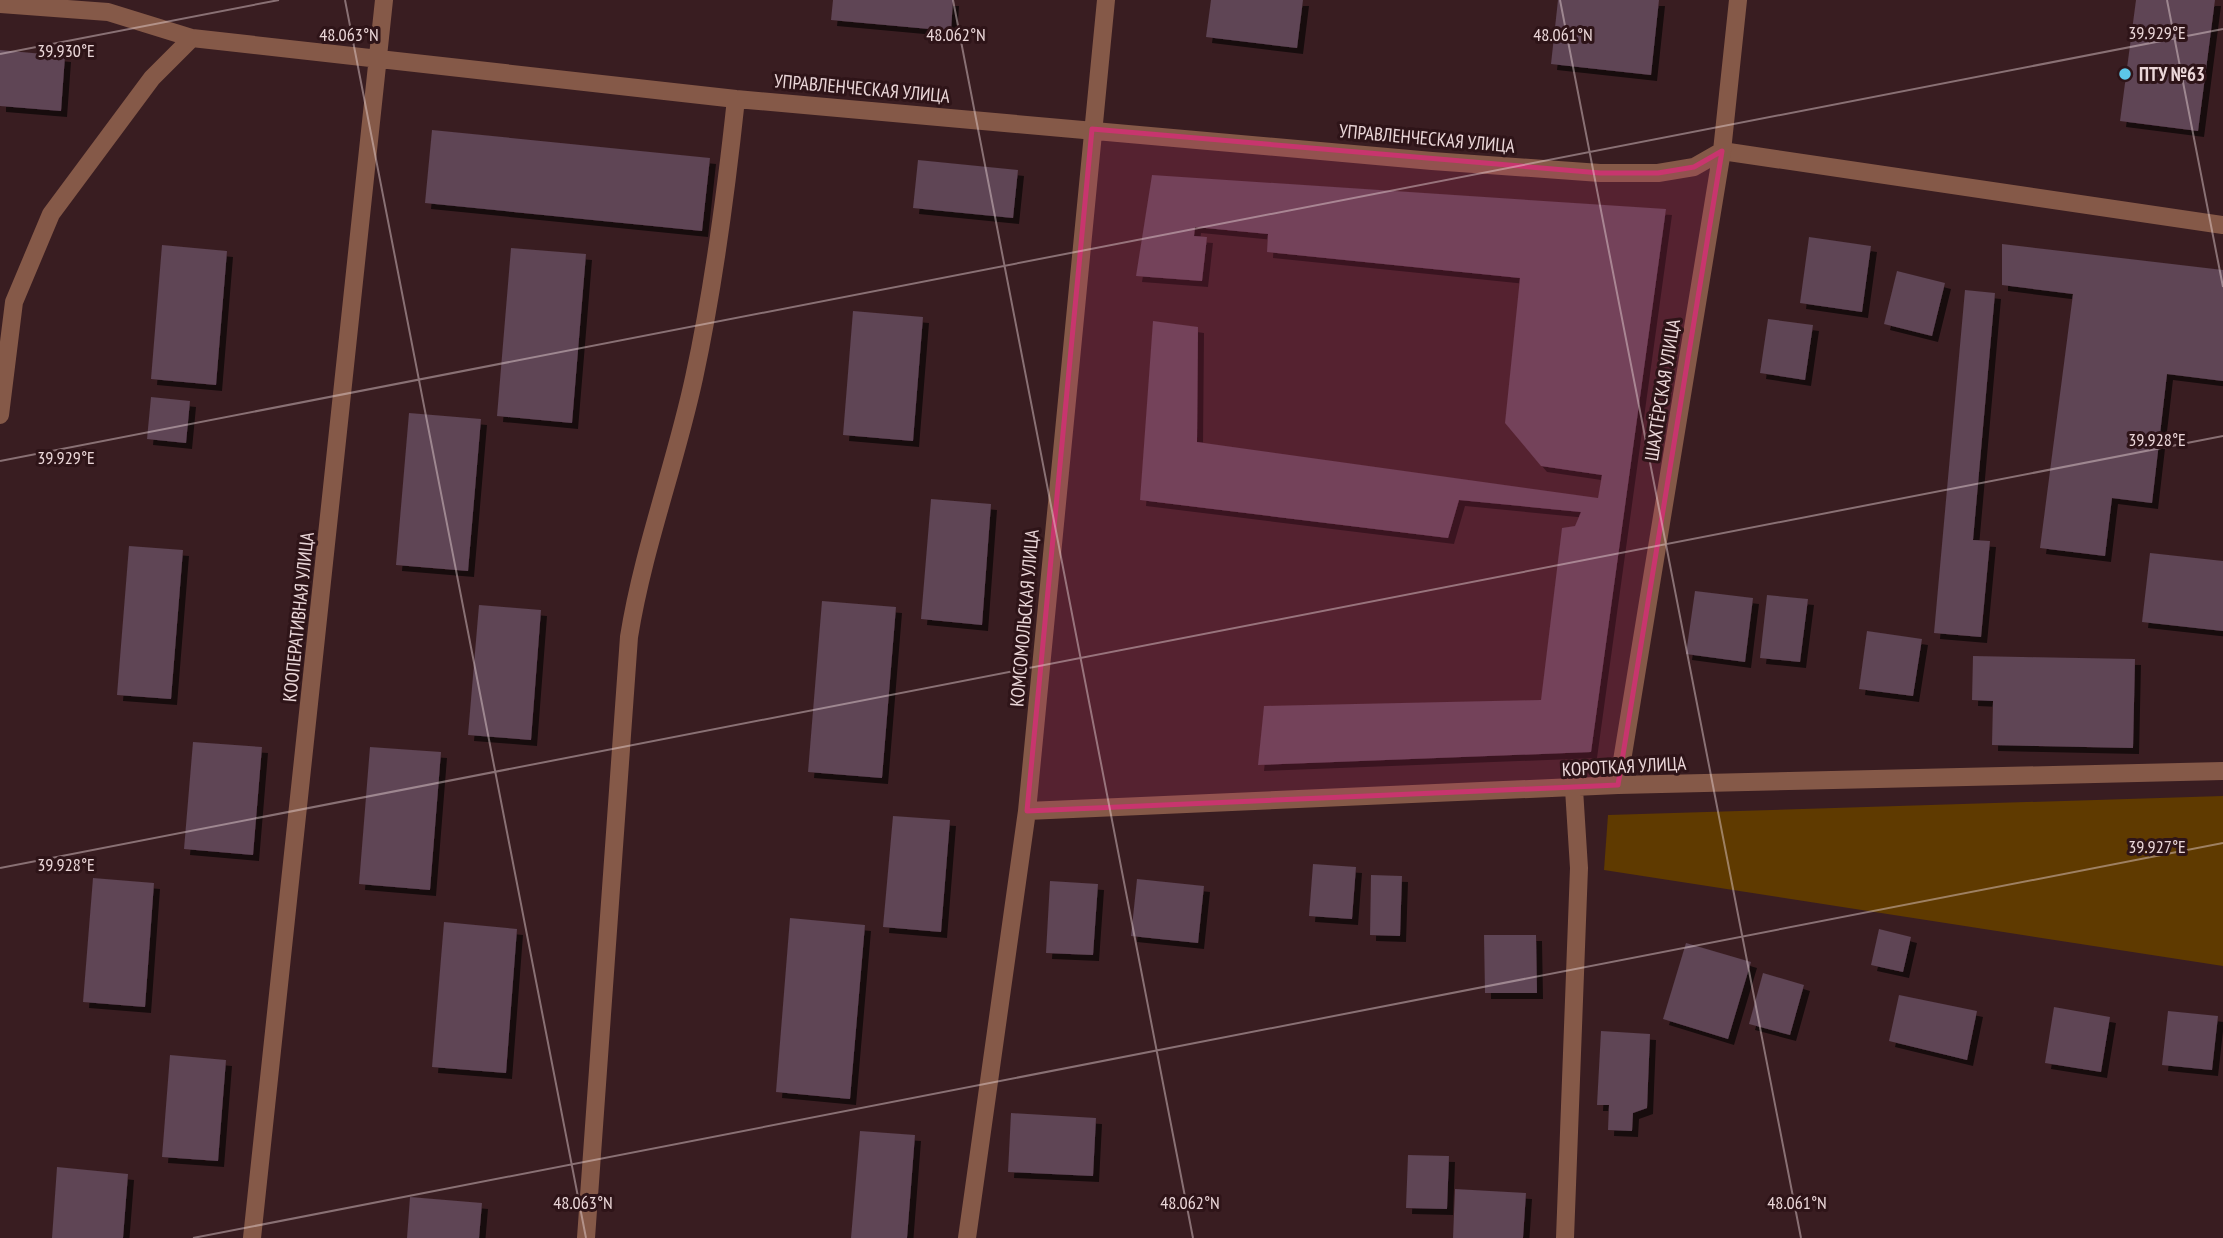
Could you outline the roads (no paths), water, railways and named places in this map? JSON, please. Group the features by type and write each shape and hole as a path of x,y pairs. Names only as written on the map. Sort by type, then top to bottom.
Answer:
{"street":[{"name":"КООПЕРАТИВНАЯ УЛИЦА","path":"252,1238 384,0"},
{"name":"КОМСОМОЛЬСКАЯ УЛИЦА","path":"967,1238 1027,811 1106,0"},
{"name":"ШАХТЁРСКАЯ УЛИЦА","path":"1618,785 1722,151 1738,0"},
{"name":"УПРАВЛЕНЧЕСКАЯ УЛИЦА","path":"0,5 108,12 192,38 736,99 1092,128 1432,161 1600,173 1670,171 1694,166 1722,151"},
{"path":"0,415 14,302 51,214 152,78 192,38"},
{"path":"586,1238 629,637 637,586 694,380 720,240 736,99"},
{"path":"1722,151 2223,225"},
{"name":"КОРОТКАЯ УЛИЦА","path":"1027,811 1618,785 2223,771"},
{"path":"1565,1238 1579,868 1574,789"}],"place":[{"name":"ПТУ №63","path":"2125,74"}]}
